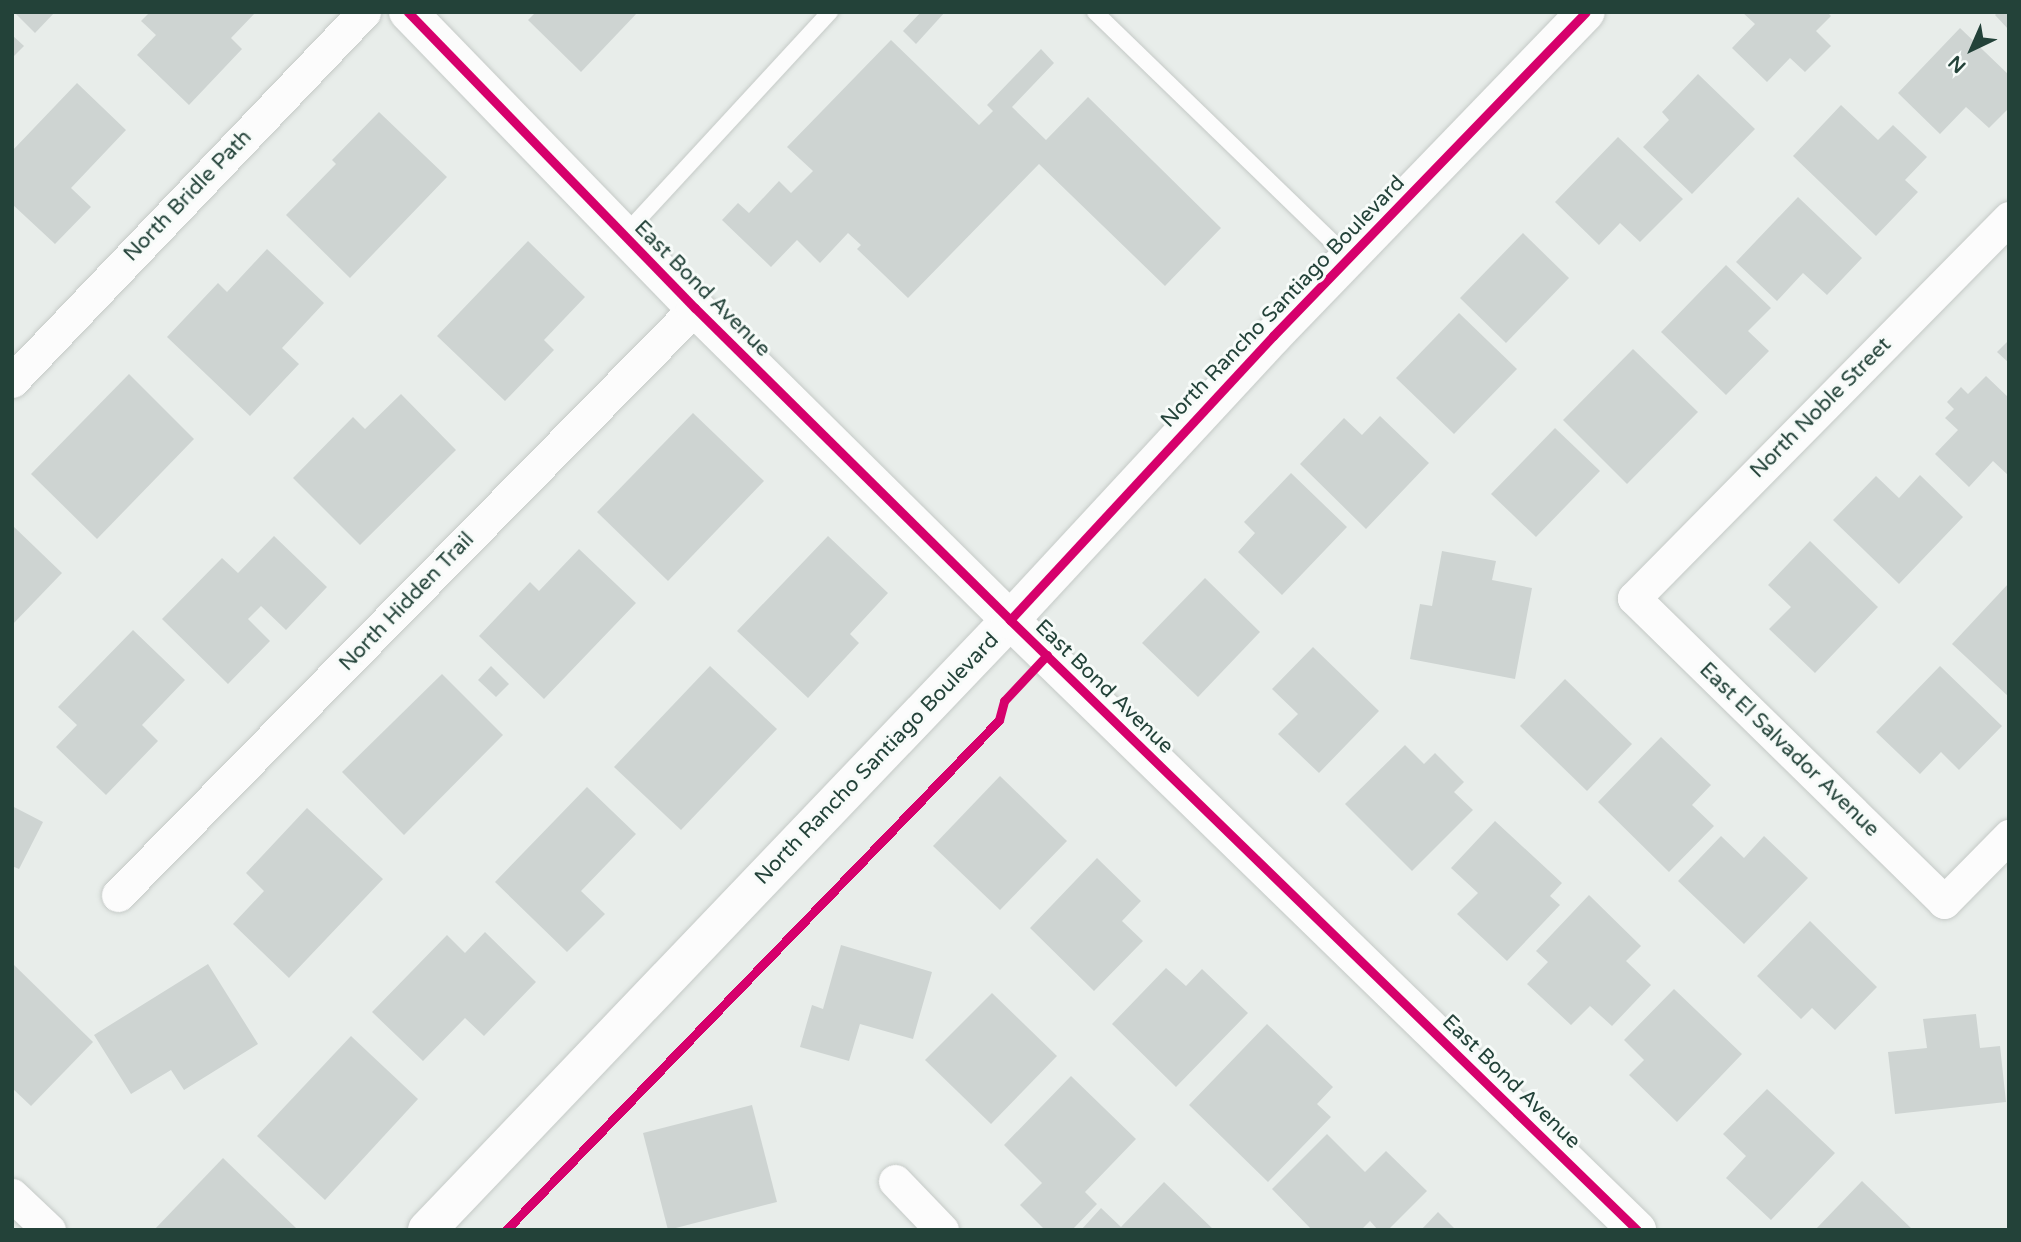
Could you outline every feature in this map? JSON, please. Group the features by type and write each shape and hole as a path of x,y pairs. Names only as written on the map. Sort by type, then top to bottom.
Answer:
{"street":[{"name":"North Bridle Path","path":"12,381 364,12"},
{"name":"East Bond Avenue","path":"408,12 695,308 1010,620 1637,1230"},
{"name":"North Rancho Santiago Boulevard","path":"427,1230 1010,620 1348,257 1586,12"},
{"name":"North Noble Street","path":"1634,598 2009,218"},
{"name":"North Hidden Trail","path":"118,895 695,308"},
{"name":"East El Salvador Avenue","path":"1634,598 1944,902 2009,836"},
{"path":"895,1181 942,1230"},
{"path":"12,1195 50,1230"}],"lane":[{"path":"624,235 830,12"},
{"path":"1095,12 1348,257"}],"building":[{"path":"14,12 55,12 35,33"},
{"path":"150,12 256,12 231,38 242,49 189,105 137,55 156,35 141,21"},
{"path":"536,12 638,12 581,72 528,20"},
{"path":"921,12 945,12 916,44 903,31"},
{"path":"1742,12 1827,12 1831,16 1816,31 1831,46 1805,72 1790,58 1767,82 1732,48 1755,24"},
{"path":"1998,12 2009,12 2009,30 1995,15"},
{"path":"1960,28 2009,75 2009,108 1989,128 1966,107 1940,134 1898,93"},
{"path":"12,35 24,46 12,58"},
{"path":"891,40 979,125 993,111 987,105 1041,49 1054,63 1012,107 1046,140 1088,97 1221,228 1165,286 1039,164 908,298 857,249 861,245 848,233 820,263 797,240 771,267 722,220 738,203 749,213 779,181 791,193 813,171 787,147"},
{"path":"1698,74 1755,129 1692,194 1643,147 1669,120 1662,112"},
{"path":"77,83 126,130 71,188 91,207 55,244 12,204 12,151"},
{"path":"1841,105 1878,140 1893,125 1927,157 1905,180 1918,192 1876,236 1793,156"},
{"path":"379,112 447,177 350,278 286,215 336,164 332,160"},
{"path":"1618,137 1683,199 1640,242 1620,223 1599,245 1555,202"},
{"path":"1798,197 1862,258 1827,295 1803,273 1777,301 1736,262"},
{"path":"1523,233 1569,278 1506,343 1460,298"},
{"path":"528,241 585,297 544,340 554,350 505,401 437,336"},
{"path":"267,249 324,303 282,348 299,364 250,416 167,337 218,283 227,292"},
{"path":"1726,265 1771,308 1748,331 1769,351 1726,395 1661,332"},
{"path":"1459,313 1517,369 1454,434 1396,378"},
{"path":"2009,340 2009,363 1997,352"},
{"path":"1633,349 1698,412 1627,484 1563,420"},
{"path":"129,374 194,439 97,539 31,474"},
{"path":"1986,376 2009,398 2009,476 1993,461 1969,487 1935,454 1958,430 1945,418 1954,409 1947,402 1961,387 1968,394"},
{"path":"401,394 456,450 360,545 293,478 353,417 365,429"},
{"path":"693,413 764,481 668,581 597,512"},
{"path":"1380,416 1429,463 1366,529 1300,464 1344,418 1362,435"},
{"path":"1555,428 1600,471 1536,537 1491,494"},
{"path":"1291,473 1347,527 1282,595 1238,552 1255,533 1244,522"},
{"path":"1920,475 1963,517 1899,584 1833,520 1876,476 1899,498"},
{"path":"12,525 62,573 12,625"},
{"path":"274,536 327,587 286,630 261,606 248,619 270,641 228,684 162,619 222,558 238,573"},
{"path":"828,536 888,593 850,634 859,643 808,698 737,631"},
{"path":"1810,541 1878,607 1815,673 1769,629 1791,607 1768,585"},
{"path":"579,549 636,603 544,699 479,636 530,582 539,591"},
{"path":"1442,551 1496,561 1492,580 1532,588 1515,679 1410,659 1420,604 1432,606"},
{"path":"1205,578 1260,632 1198,697 1142,643"},
{"path":"2009,583 2009,697 1952,644"},
{"path":"133,630 185,680 142,725 158,741 106,795 56,747 77,725 58,707"},
{"path":"1313,647 1379,711 1319,773 1278,734 1298,714 1272,689"},
{"path":"491,666 509,684 496,697 478,680"},
{"path":"710,666 777,729 681,830 614,767"},
{"path":"1940,666 2002,726 1959,770 1941,752 1920,774 1876,732"},
{"path":"442,674 503,735 404,835 342,772"},
{"path":"1565,679 1632,744 1587,791 1520,726"},
{"path":"1661,737 1711,785 1692,805 1714,826 1669,872 1598,802"},
{"path":"1405,745 1424,764 1435,753 1464,782 1454,792 1473,810 1412,871 1345,804"},
{"path":"1000,776 1067,841 1000,910 933,846"},
{"path":"587,787 636,834 581,891 605,914 567,952 495,882"},
{"path":"12,806 43,822 19,869 12,866"},
{"path":"307,808 383,879 289,978 233,924 264,891 246,873"},
{"path":"1495,821 1562,883 1550,896 1560,905 1507,961 1457,914 1478,893 1451,868"},
{"path":"1721,836 1744,858 1764,836 1808,878 1744,944 1678,881"},
{"path":"1097,858 1141,901 1122,921 1143,941 1094,991 1030,928"},
{"path":"1589,895 1641,946 1626,961 1651,985 1612,1026 1590,1006 1571,1025 1527,984 1548,962 1536,951"},
{"path":"1810,921 1877,987 1835,1030 1812,1008 1801,1019 1757,976"},
{"path":"485,932 536,982 484,1036 465,1018 423,1061 372,1012 447,935 465,953"},
{"path":"841,945 932,972 913,1039 860,1024 849,1061 800,1047 812,1005 823,1009"},
{"path":"12,963 93,1042 31,1106 12,1088"},
{"path":"208,964 258,1044 184,1090 171,1070 131,1094 94,1035"},
{"path":"1166,968 1186,986 1202,969 1248,1013 1176,1087 1112,1024"},
{"path":"1674,989 1742,1054 1677,1122 1629,1075 1644,1060 1624,1040"},
{"path":"992,993 1057,1056 991,1124 925,1060"},
{"path":"1976,1014 1980,1048 2000,1046 2006,1102 1895,1114 1888,1052 1927,1048 1923,1019"},
{"path":"1267,1024 1333,1087 1317,1104 1331,1117 1268,1182 1189,1105"},
{"path":"351,1036 418,1099 325,1200 257,1136"},
{"path":"1071,1076 1136,1139 1085,1192 1097,1204 1072,1230 1045,1230 1020,1205 1042,1183 1004,1145"},
{"path":"1767,1089 1835,1153 1771,1220 1726,1178 1746,1156 1723,1134"},
{"path":"752,1105 777,1202 668,1230 643,1133"},
{"path":"1327,1134 1365,1172 1386,1151 1427,1191 1388,1230 1378,1230 1370,1221 1361,1230 1312,1230 1272,1189"},
{"path":"223,1158 296,1228 295,1230 154,1230"},
{"path":"1862,1181 1913,1230 1815,1230"},
{"path":"1164,1182 1214,1230 1081,1230 1101,1208 1121,1227"},
{"path":"1438,1212 1456,1230 1421,1230"}],"cycle path":[{"path":"408,12 695,308 1010,620 1637,1230"},
{"path":"1010,620 1273,336 1586,12"},
{"path":"506,1230 999,720 1004,701 1047,655"}]}
